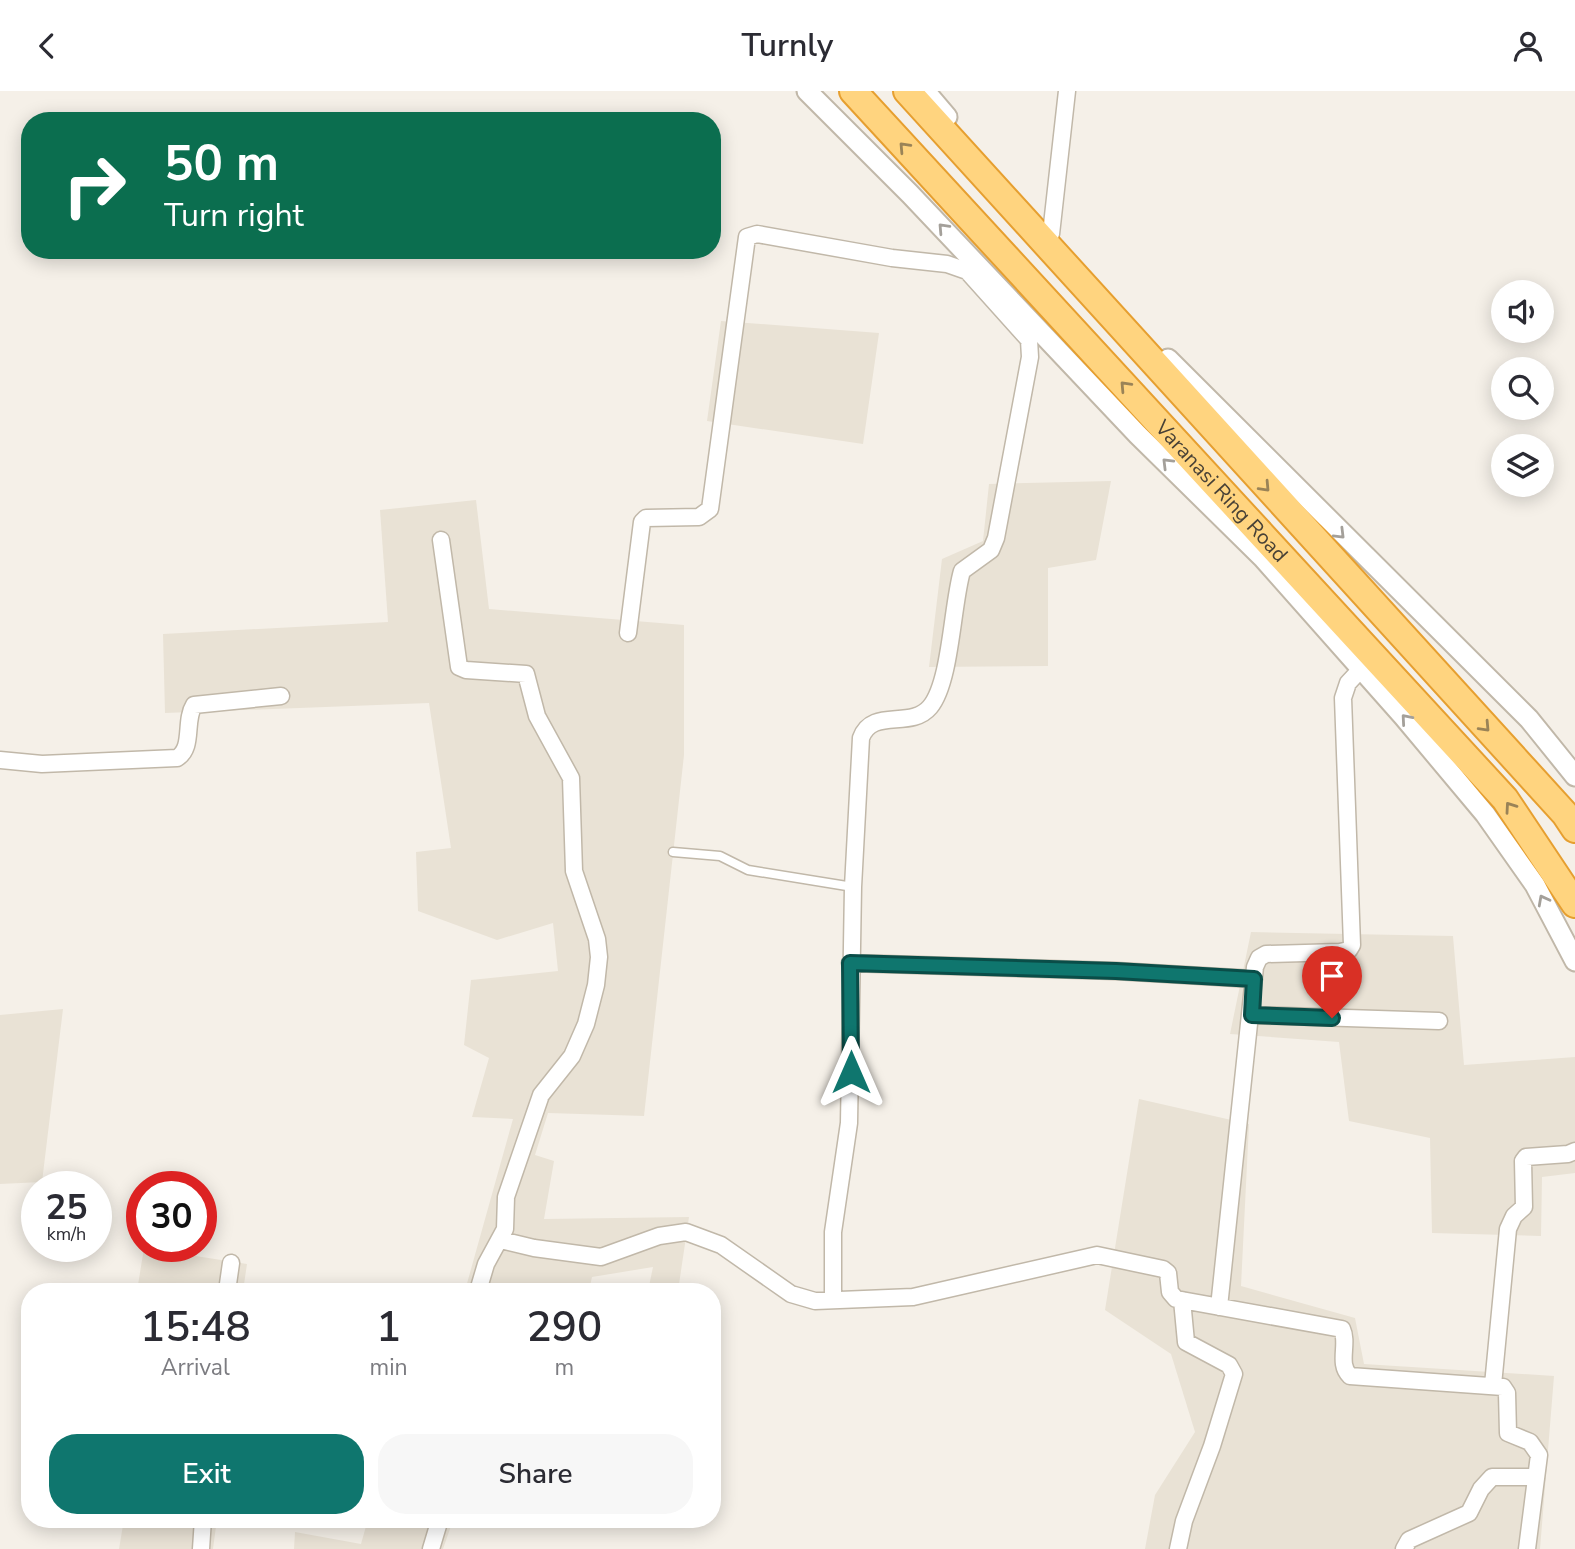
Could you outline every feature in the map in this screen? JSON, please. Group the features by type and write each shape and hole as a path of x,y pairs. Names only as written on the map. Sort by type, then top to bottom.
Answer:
{"highway":[{"name":"Varanasi Ring Road","path":"853,91 1505,799 1575,904"},
{"path":"907,91 1565,814 1575,829"}],"street":[{"path":"807,91 910,194 1138,435 1263,558 1361,669 1485,814 1535,885 1575,961"},
{"path":"925,91 1051,234 1258,452 1529,719 1575,776"},
{"path":"1051,234 1067,91"},
{"path":"628,633 642,521 646,518 699,517 710,509 747,237 757,234 892,258 947,264 967,271 1029,341 1028,370 996,538 991,550 962,571 938,693 925,712 915,717 872,722 864,728 861,738 850,963 849,1123 833,1232 833,1299"},
{"path":"441,540 458,667 466,670 527,674 537,716 571,778 574,871 597,939 599,957 596,985 586,1024 567,1065 541,1095 506,1197 501,1240 486,1264 480,1283"},
{"path":"1219,1307 1254,979 1259,958 1266,954 1340,952 1349,950 1352,945 1343,698 1348,683 1361,669"},
{"path":"0,760 42,764 146,762 177,758 183,754 186,747 194,705 281,697"},
{"path":"850,963 1116,971 1254,979"},
{"path":"1252,1015 1439,1021"},
{"path":"1493,1385 1508,1229 1514,1216 1524,1207 1523,1161 1526,1157 1568,1154 1575,1151"},
{"path":"501,1240 601,1257 617,1254 659,1236 686,1233 721,1245 803,1300 892,1300 913,1297 1107,1255 1163,1269 1171,1279 1172,1297 1342,1329 1345,1334 1344,1366 1350,1376 1454,1386 1503,1387 1507,1393 1508,1433 1536,1447 1539,1455 1527,1549"},
{"path":"228,1283 231,1263"},
{"path":"1178,1549 1184,1521 1212,1446 1234,1374 1229,1365 1186,1342 1182,1300"},
{"path":"1404,1549 1409,1540 1469,1513 1480,1489 1492,1477 1536,1477"},
{"path":"201,1549 202,1528"},
{"path":"431,1549 437,1528"}],"lane":[{"path":"673,852 720,856 748,870 853,887"}],"shaded area":[{"path":"721,321 879,333 863,444 707,421"},
{"path":"1111,481 1096,560 1048,568 1048,666 929,667 942,559 983,541 989,484"},
{"path":"476,500 489,609 684,625 684,755 644,1116 548,1113 535,1155 554,1161 544,1219 689,1217 679,1283 650,1283 653,1267 592,1277 591,1283 467,1283 513,1119 472,1117 489,1058 464,1045 471,980 558,971 553,923 497,940 418,911 416,852 451,848 429,703 165,713 163,634 388,622 380,510"},
{"path":"1251,932 1453,936 1464,1065 1575,1057 1575,1173 1542,1177 1541,1236 1432,1233 1430,1138 1349,1121 1339,1042 1230,1034"},
{"path":"63,1009 43,1171 21,1171 21,1183 0,1184 0,1015"},
{"path":"1139,1099 1249,1124 1241,1286 1355,1318 1364,1364 1554,1376 1540,1549 1145,1549 1155,1495 1195,1432 1171,1354 1105,1310"},
{"path":"217,1259 247,1264 244,1283 138,1283 142,1262 217,1262"},
{"path":"122,1528 216,1528 213,1549 119,1549"},
{"path":"365,1528 450,1528 443,1549 294,1549 295,1532 361,1544"}],"route":[{"path":"851,1072 850,963 1116,971 1254,979 1252,1015 1332,1018"}]}
